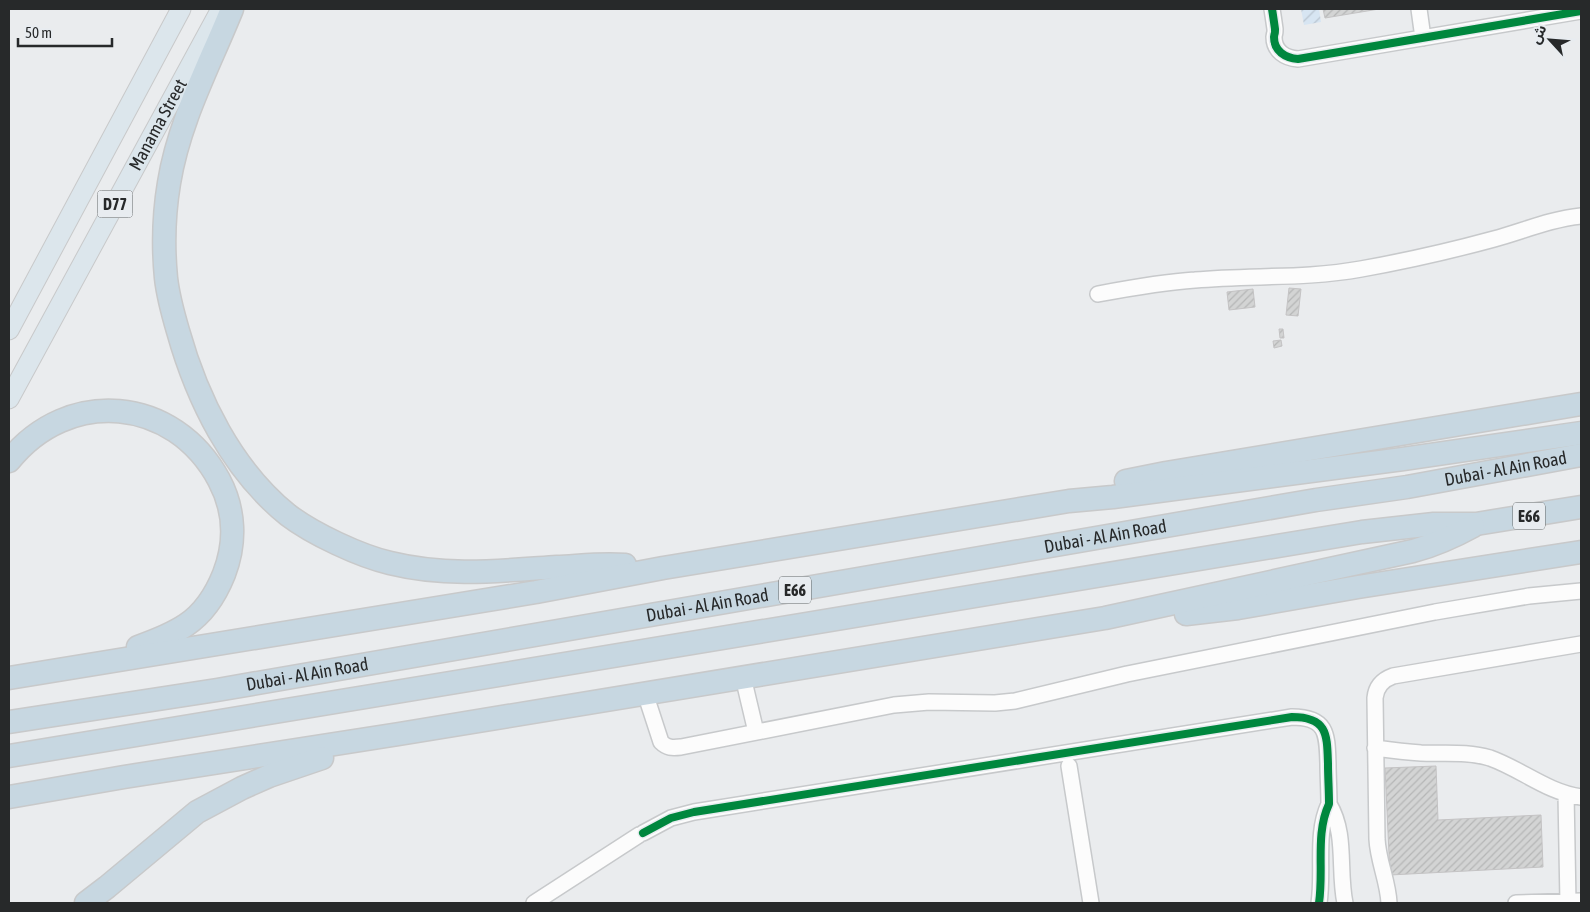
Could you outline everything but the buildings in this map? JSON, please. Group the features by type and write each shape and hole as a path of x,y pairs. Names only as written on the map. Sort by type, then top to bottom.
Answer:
{"highway":[{"path":"232,9 189,110 176,152 169,183 165,262 166,279 175,320 197,386 213,420 249,475 289,516 335,542 361,554 388,563 415,569 474,573 616,564 663,568"},
{"path":"1092,498 1125,482 1166,473 1581,404"},
{"path":"9,461 23,444 64,419 88,412 132,413 161,423 191,443 210,465 224,489 230,505 232,519 230,555 221,582 206,606 187,624 166,637 94,664"},
{"path":"9,678 536,592 663,568 1092,498 1403,459 1581,433"},
{"name":"Dubai - Al Ain Road","path":"9,722 217,690 1581,456"},
{"name":"Dubai - Al Ain Road","path":"9,756 1362,532 1434,524 1476,524 1581,507"},
{"path":"9,797 1105,618 1413,551 1450,539 1476,524"},
{"path":"1105,618 1153,617 1238,608 1358,586 1581,552"},
{"path":"86,903 197,812 219,799 297,765 399,734"}],"main road":[{"name":"Manama Street","path":"9,330 181,9"},
{"name":"Manama Street","path":"9,399 221,9"}],"street":[{"path":"1272,9 1275,45 1284,56 1298,59 1581,11"},
{"path":"1419,9 1423,38"},
{"path":"1098,294 1146,285 1195,280 1302,276 1360,270 1458,249 1540,223 1581,216"},
{"path":"645,693 660,742 672,748 681,748 894,705 929,702 995,703 1015,701 1127,674 1435,612 1529,596 1581,591"},
{"path":"1389,903 1378,850 1375,693 1380,684 1388,678 1581,644"},
{"path":"744,677 756,732"},
{"path":"534,903 641,834 671,818 694,812 1292,716 1314,720 1320,725 1327,738 1329,804 1338,820 1340,830 1342,886 1345,903"},
{"path":"1375,748 1421,753 1461,753 1482,756 1497,761 1566,794 1581,797"},
{"path":"1069,766 1091,903"},
{"path":"1516,903 1573,902 1566,794"},
{"path":"1319,903 1322,831 1325,812 1329,804"}],"shaded area":[{"path":"1301,9 1319,9 1321,22 1304,25"}],"cycle path":[{"path":"1272,9 1275,29 1274,42 1278,50 1289,57 1298,59 1581,11"},
{"path":"643,833 671,818 694,812 1292,717 1304,718 1319,724 1326,736 1327,744 1329,804 1322,827 1319,903"}]}
